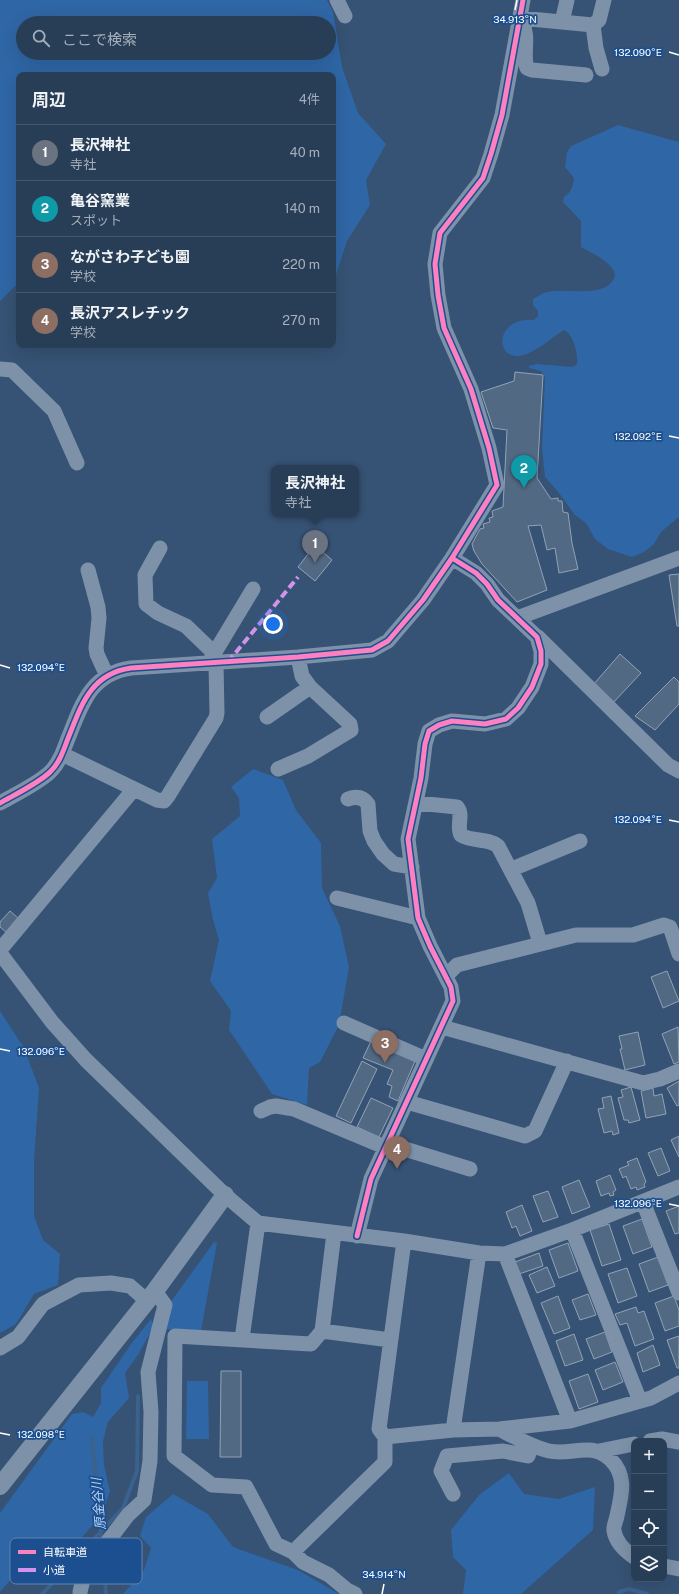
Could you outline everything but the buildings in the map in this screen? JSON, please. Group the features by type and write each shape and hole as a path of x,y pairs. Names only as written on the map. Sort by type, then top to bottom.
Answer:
{"street":[{"path":"337,0 345,16"},
{"path":"0,803 51,771 62,754 86,696 107,676 118,670 213,660 298,657 372,650 388,641 423,600 452,558 497,485 489,448 471,389 444,328 438,295 435,264 440,233 483,178 489,160 502,115 523,0"},
{"path":"562,22 567,0"},
{"path":"593,26 599,20 604,0"},
{"path":"520,18 593,26"},
{"path":"520,18 526,36 525,63 527,68 532,70 586,75"},
{"path":"593,26 596,48 602,69"},
{"path":"0,369 12,370 54,411 77,463"},
{"path":"160,548 145,575 146,604 158,613 186,626 213,660"},
{"path":"452,558 476,573 487,584 498,600 668,765 679,771"},
{"path":"517,618 679,558"},
{"path":"88,570 98,607 99,618 96,648 97,654 107,676"},
{"path":"62,754 157,800 164,801 216,718 217,713 213,660 253,589"},
{"path":"358,1236 372,1179 453,1001 453,992 418,918 408,839 416,803 425,744 430,731 439,725 452,721 485,724 506,718 518,708 532,687 541,664 541,651 537,637"},
{"path":"278,769 308,756 351,730 350,724 310,687 302,676 298,657"},
{"path":"267,717 310,687"},
{"path":"134,789 0,951 52,1022 86,1060 225,1195 258,1223 404,1241 478,1253 505,1254 572,1230 679,1187"},
{"path":"348,799 358,797 366,801 368,804 371,836 383,854 394,864"},
{"path":"416,803 454,805 457,807 460,814 459,830 461,834 496,844 512,869 528,903 540,943"},
{"path":"361,834 366,847 382,861 412,867"},
{"path":"512,869 580,841"},
{"path":"337,898 418,918"},
{"path":"446,976 457,965 576,934 633,935 664,925 670,927 679,954"},
{"path":"344,1023 426,1059"},
{"path":"442,1027 643,1083 660,1080 679,1071"},
{"path":"407,1102 525,1136 535,1131 567,1062"},
{"path":"261,1111 276,1106 294,1109 380,1145 387,1145 470,1169"},
{"path":"0,1486 151,1296 225,1195"},
{"path":"643,1202 679,1293"},
{"path":"242,1339 258,1223"},
{"path":"572,1230 640,1401"},
{"path":"334,1233 322,1331 312,1344 175,1336 174,1456 212,1485 246,1487 276,1544 293,1552 303,1562 329,1575 347,1590 355,1594"},
{"path":"293,1552 385,1462 385,1436 378,1429 404,1241"},
{"path":"454,1430 478,1253"},
{"path":"505,1254 570,1421"},
{"path":"0,1348 18,1337 43,1304 79,1285 111,1283 130,1286 151,1296 165,1305 148,1372 151,1412 150,1461 144,1500 128,1515 110,1538"},
{"path":"322,1331 390,1340"},
{"path":"385,1436 454,1430 499,1429 570,1421 651,1398 679,1383"},
{"path":"499,1429 532,1445 551,1451 599,1451 631,1445"},
{"path":"667,1440 679,1442"},
{"path":"453,1494 441,1471 447,1456 503,1451 528,1456 532,1445"},
{"path":"599,1451 611,1460 618,1469 623,1485 614,1530 617,1541 631,1555"},
{"path":"667,1567 679,1569"},
{"path":"80,1592 82,1584"}],"shaded area":[{"path":"0,0 327,0 334,16 16,16 16,60 336,60 336,30 342,67 358,113 386,144 366,180 370,205 347,241 336,275 336,72 16,72 16,285 0,301"},
{"path":"618,125 679,142 679,517 661,532 654,544 644,552 632,557 608,549 595,539 586,523 575,515 545,477 542,449 545,377 541,371 529,368 529,366 536,364 573,367 577,364 577,355 573,340 564,330 535,350 524,355 514,356 507,353 503,347 502,340 505,332 511,325 520,321 534,320 538,316 538,311 533,305 533,299 542,294 552,291 583,291 602,288 609,284 614,278 615,273 609,264 581,247 581,221 563,202 564,197 571,189 574,178 565,167 567,152 571,146"},
{"path":"253,769 283,780 296,810 321,843 322,888 340,926 349,967 339,1025 320,1062 309,1068 307,1105 272,1094 229,1030 231,1011 210,981 219,940 213,920 208,893 217,878 212,839 240,816 239,798 231,787"},
{"path":"0,1011 24,1048 39,1088 34,1161 34,1216 43,1240 60,1254 58,1285 34,1294 16,1324 0,1333"},
{"path":"214,1242 217,1243 201,1331 165,1329 170,1303"},
{"path":"151,1319 154,1326 138,1355 125,1373 129,1398 108,1422 103,1441 104,1465 110,1491 102,1515 81,1538 10,1538 10,1580 0,1592 0,1513 72,1414 83,1412 93,1417 101,1403 101,1388 131,1344"},
{"path":"187,1381 208,1381 209,1439 186,1439"},
{"path":"509,1473 524,1494 559,1499 595,1487 593,1530 521,1594 463,1594 466,1570 453,1557 451,1530 479,1495"},
{"path":"173,1494 208,1514 233,1547 298,1570 339,1594 123,1594 132,1584 142,1584 142,1572 151,1548 140,1536 146,1517"}],"waterway":[{"path":"95,1538 123,1508 137,1471 138,1396"},
{"name":"原金谷川","path":"92,1439 102,1538"},
{"path":"42,1594 51,1584"},
{"name":"原金谷川","path":"105,1584 106,1594"},
{"path":"619,1594 619,1592 629,1589 647,1594"}],"marked path":[{"path":"228,662 298,577"}],"cycle path":[{"path":"0,803 34,784 54,768 59,761 77,716 88,694 105,677 117,671 131,668 298,657 372,650 388,641 423,600 452,558 497,485 489,448 471,389 444,328 438,295 435,264 440,233 483,178 502,115 523,0"},
{"path":"357,1236 371,1179 453,1001 451,987 430,946 418,918 408,839 421,778 425,744 429,731 439,725 452,721 485,724 506,719 518,708 532,687 541,664 541,651 537,637 498,600 487,584 476,573 452,558"}],"place":[{"name":"亀谷窯業","path":"524,488"},
{"name":"長沢神社","path":"315,563"},
{"name":"ながさわ子ども園","path":"385,1063"},
{"name":"長沢アスレチック","path":"397,1169"}]}
